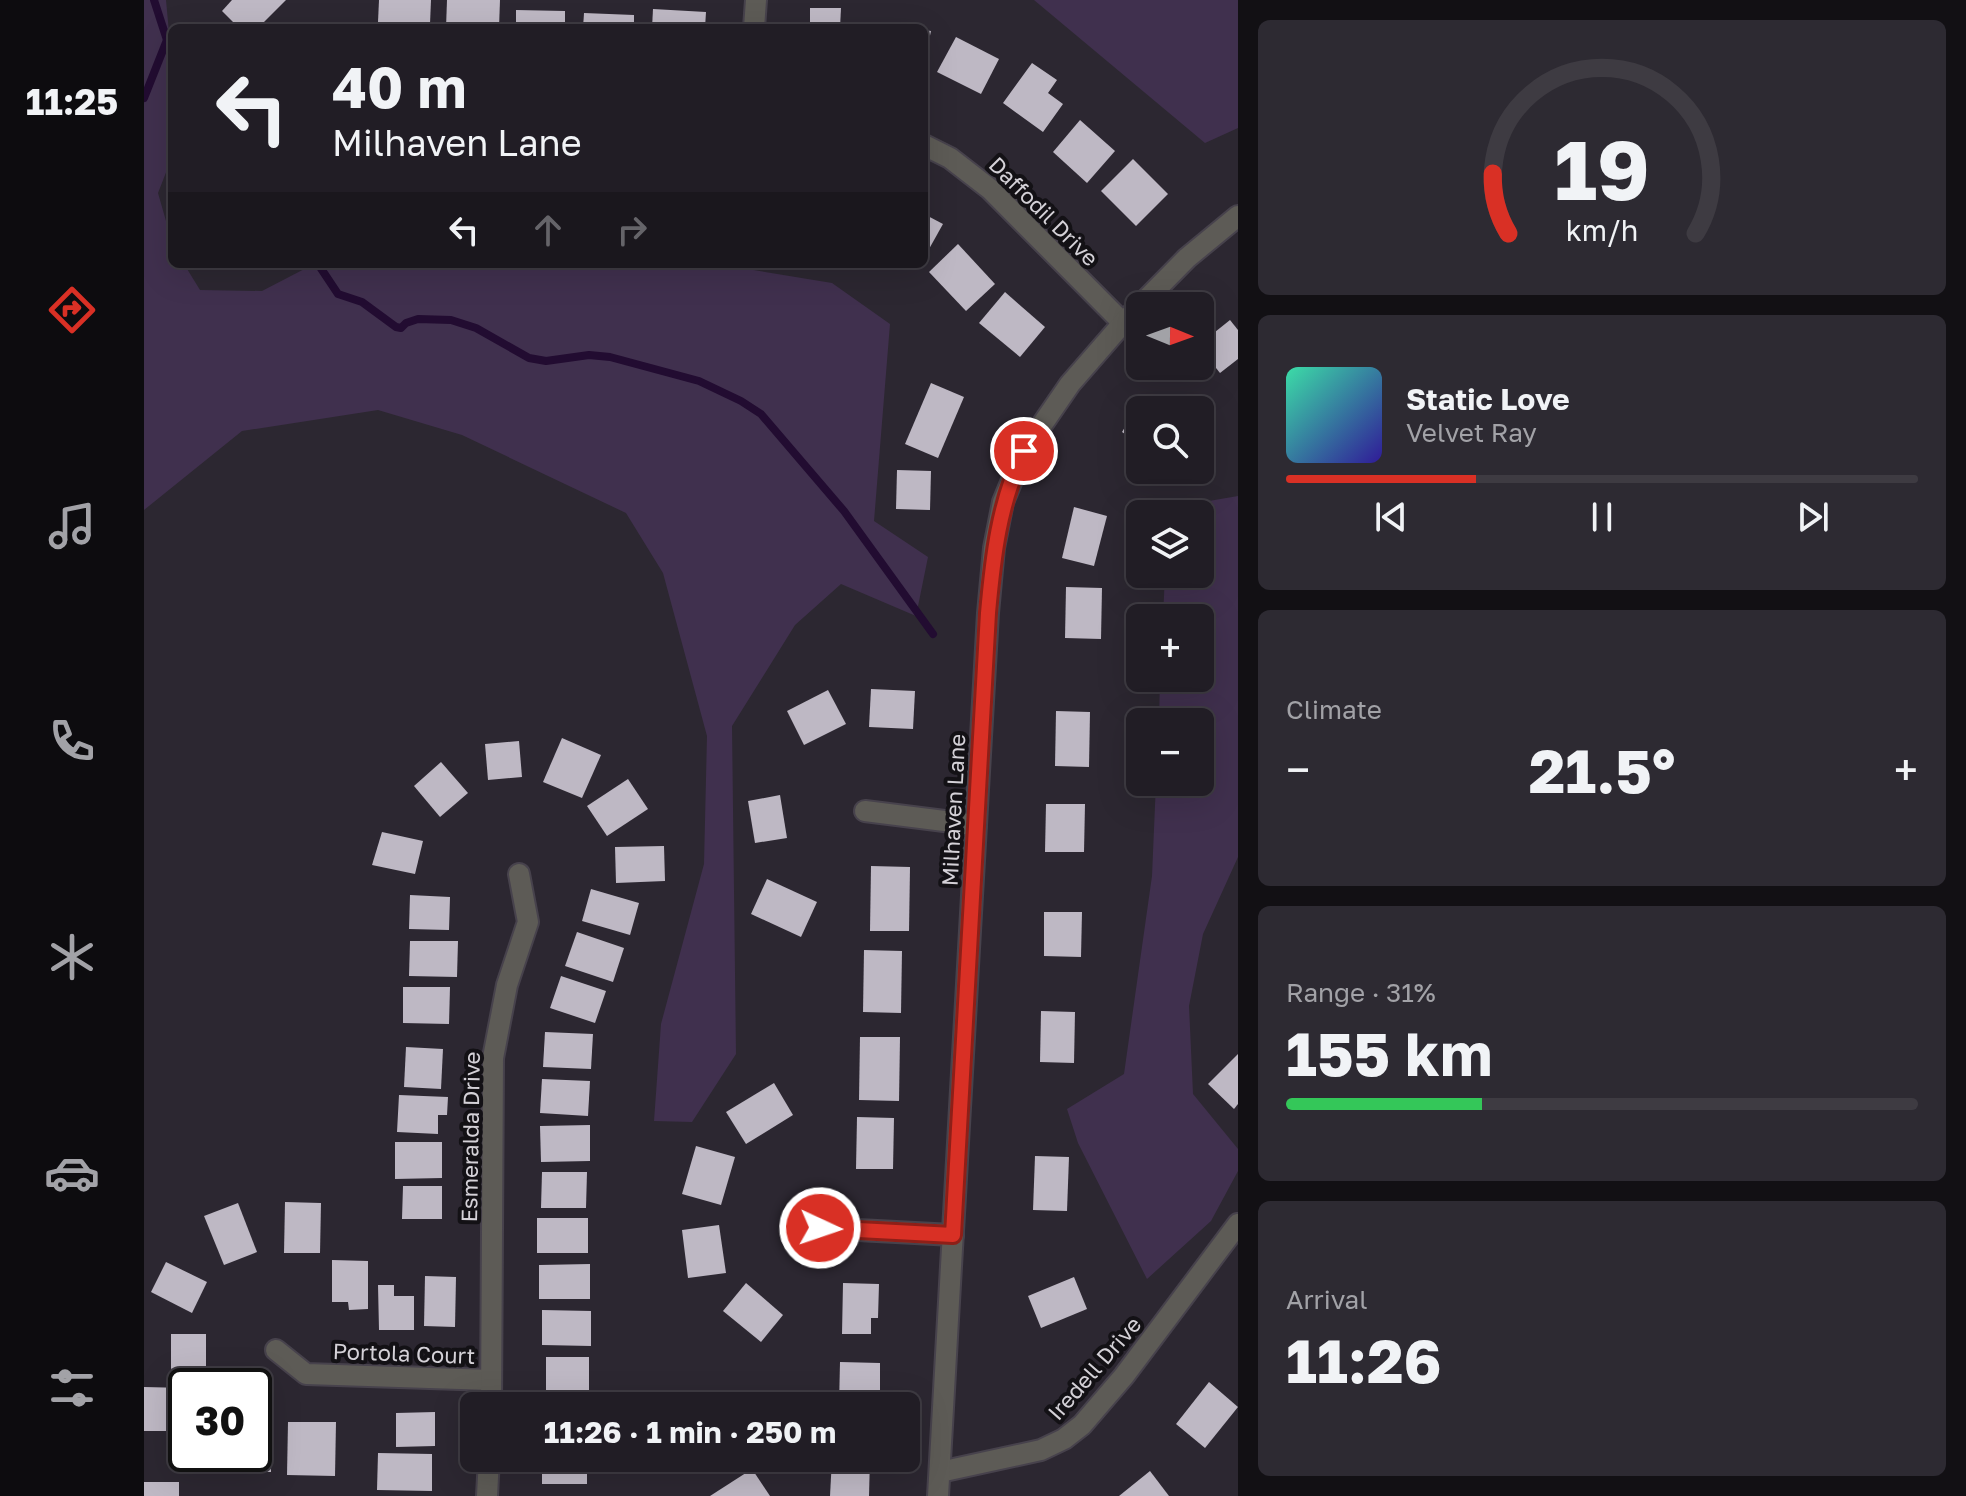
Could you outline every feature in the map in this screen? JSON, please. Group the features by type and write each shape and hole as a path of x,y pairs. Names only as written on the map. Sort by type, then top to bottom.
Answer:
{"street":[{"path":"754,24 756,0"},
{"name":"Daffodil Drive","path":"928,147 950,158 990,189 1123,323"},
{"name":"Milhaven Lane","path":"938,1496 988,613 994,548 1003,502 1024,451 1070,384 1123,323 1187,258 1238,216"},
{"path":"865,811 976,825"},
{"name":"Esmeralda Drive","path":"491,1392 493,1058 507,985 528,922 519,874"},
{"name":"Iredell Drive","path":"940,1472 1041,1450 1064,1439 1082,1425 1124,1376 1238,1224"},
{"path":"820,1228 953,1235"},
{"name":"Portola Court","path":"276,1350 306,1374 491,1380"},
{"path":"487,1496 488,1472"}],"shaded area":[{"path":"144,0 166,0 168,24 168,167 158,193 168,228 168,268 186,268 200,290 262,291 306,268 741,268 832,283 890,324 874,521 928,557 916,616 841,584 795,625 732,726 736,1054 692,1122 654,1121 661,1024 704,864 707,736 663,573 626,513 462,435 378,410 242,431 144,510"},
{"path":"1034,0 1238,0 1238,128 1205,143"},
{"path":"1238,496 1238,857 1203,934 1189,1006 1193,1094 1238,1149 1238,1171 1211,1221 1147,1279 1078,1143 1067,1109 1124,1074 1152,876 1155,796 1214,796 1214,708 1159,708 1160,692 1214,692 1214,604 1164,604 1164,588 1214,588 1214,500"}],"building":[{"path":"232,0 286,0 262,24 235,24 222,11"},
{"path":"379,0 431,0 430,24 378,22"},
{"path":"447,0 500,0 499,24 446,24"},
{"path":"810,8 841,8 840,24 810,24"},
{"path":"653,9 706,12 705,24 652,24"},
{"path":"516,10 565,11 565,24 516,24"},
{"path":"584,13 634,15 634,24 583,24"},
{"path":"956,37 999,59 981,94 937,72"},
{"path":"1032,63 1057,80 1048,93 1063,104 1043,132 1003,103"},
{"path":"1080,120 1115,151 1087,183 1053,152"},
{"path":"1133,159 1168,194 1136,226 1101,191"},
{"path":"928,216 943,224 928,251"},
{"path":"958,244 995,284 966,311 929,272"},
{"path":"1005,292 1045,327 1020,357 979,323"},
{"path":"1230,320 1238,330 1238,359 1220,373 1214,366 1214,333"},
{"path":"931,383 964,397 938,458 905,444"},
{"path":"897,470 931,471 930,510 896,509"},
{"path":"1074,507 1107,516 1094,566 1062,558"},
{"path":"1066,587 1102,588 1101,639 1065,638"},
{"path":"871,689 915,691 913,729 869,727"},
{"path":"828,690 846,724 804,745 787,711"},
{"path":"1056,711 1090,712 1089,767 1055,766"},
{"path":"562,738 601,755 582,798 543,782"},
{"path":"519,741 522,777 488,780 485,744"},
{"path":"441,762 468,793 440,817 414,786"},
{"path":"628,779 648,809 607,836 587,806"},
{"path":"780,795 787,838 755,843 748,801"},
{"path":"1046,804 1085,804 1084,852 1045,852"},
{"path":"382,832 423,841 415,874 372,865"},
{"path":"664,846 665,881 616,883 615,847"},
{"path":"871,866 910,867 909,931 870,931"},
{"path":"767,879 817,902 801,937 751,914"},
{"path":"591,889 639,903 630,935 582,921"},
{"path":"410,895 450,897 449,930 409,929"},
{"path":"1044,912 1082,912 1081,957 1044,956"},
{"path":"577,932 624,948 613,982 565,966"},
{"path":"410,941 458,941 457,977 409,976"},
{"path":"864,950 902,951 901,1013 863,1012"},
{"path":"561,976 606,991 595,1023 550,1008"},
{"path":"403,987 450,987 449,1024 403,1023"},
{"path":"1041,1011 1075,1012 1074,1063 1040,1062"},
{"path":"545,1032 593,1034 591,1069 543,1067"},
{"path":"860,1037 900,1037 899,1101 859,1100"},
{"path":"406,1047 443,1049 441,1089 404,1087"},
{"path":"1238,1054 1238,1104 1234,1109 1208,1084"},
{"path":"542,1079 590,1081 588,1116 540,1113"},
{"path":"774,1083 793,1115 746,1144 726,1112"},
{"path":"399,1095 448,1097 447,1115 438,1115 438,1134 397,1132"},
{"path":"857,1117 894,1118 893,1169 856,1169"},
{"path":"590,1125 590,1161 541,1162 540,1126"},
{"path":"395,1142 442,1142 442,1178 395,1179"},
{"path":"696,1146 735,1157 721,1205 682,1194"},
{"path":"1035,1156 1069,1157 1067,1211 1033,1210"},
{"path":"542,1172 587,1172 586,1208 541,1208"},
{"path":"403,1186 442,1186 442,1219 402,1219"},
{"path":"285,1202 321,1203 320,1253 284,1253"},
{"path":"238,1203 257,1252 224,1265 204,1216"},
{"path":"537,1218 588,1218 588,1253 537,1253"},
{"path":"719,1225 726,1273 688,1278 682,1230"},
{"path":"332,1260 368,1261 368,1309 349,1310 348,1302 332,1302"},
{"path":"166,1262 207,1282 192,1313 151,1292"},
{"path":"590,1264 590,1299 539,1299 539,1265"},
{"path":"425,1276 456,1277 455,1327 424,1326"},
{"path":"1074,1277 1087,1309 1041,1328 1028,1296"},
{"path":"746,1283 783,1315 761,1342 723,1311"},
{"path":"843,1283 879,1284 878,1318 871,1318 871,1334 842,1334"},
{"path":"378,1285 394,1285 394,1296 414,1296 414,1330 379,1330"},
{"path":"542,1310 591,1311 591,1346 542,1345"},
{"path":"171,1334 206,1334 206,1368 171,1368"},
{"path":"546,1357 589,1357 589,1392 546,1392"},
{"path":"840,1362 880,1363 880,1392 839,1392"},
{"path":"1209,1382 1238,1407 1205,1448 1176,1424"},
{"path":"144,1387 168,1388 168,1431 144,1431"},
{"path":"435,1412 435,1446 396,1447 396,1413"},
{"path":"288,1422 336,1422 335,1476 287,1475"},
{"path":"378,1453 432,1454 432,1491 377,1490"},
{"path":"1150,1471 1169,1496 1119,1496"},
{"path":"542,1472 587,1472 587,1484 542,1484"},
{"path":"747,1472 754,1472 770,1496 710,1496"},
{"path":"831,1472 870,1472 869,1496 830,1496"},
{"path":"144,1482 179,1482 179,1496 144,1496"}],"waterway":[{"path":"154,0 168,41"},
{"path":"144,98 167,40"},
{"path":"321,268 338,294 362,302 396,327 401,328 418,319 451,320 476,328 529,358 546,361 589,355 610,357 699,381 741,401 761,414 844,511 933,634"}],"route":[{"path":"820,1228 953,1235 988,613 994,548 1003,502 1024,451"}]}
